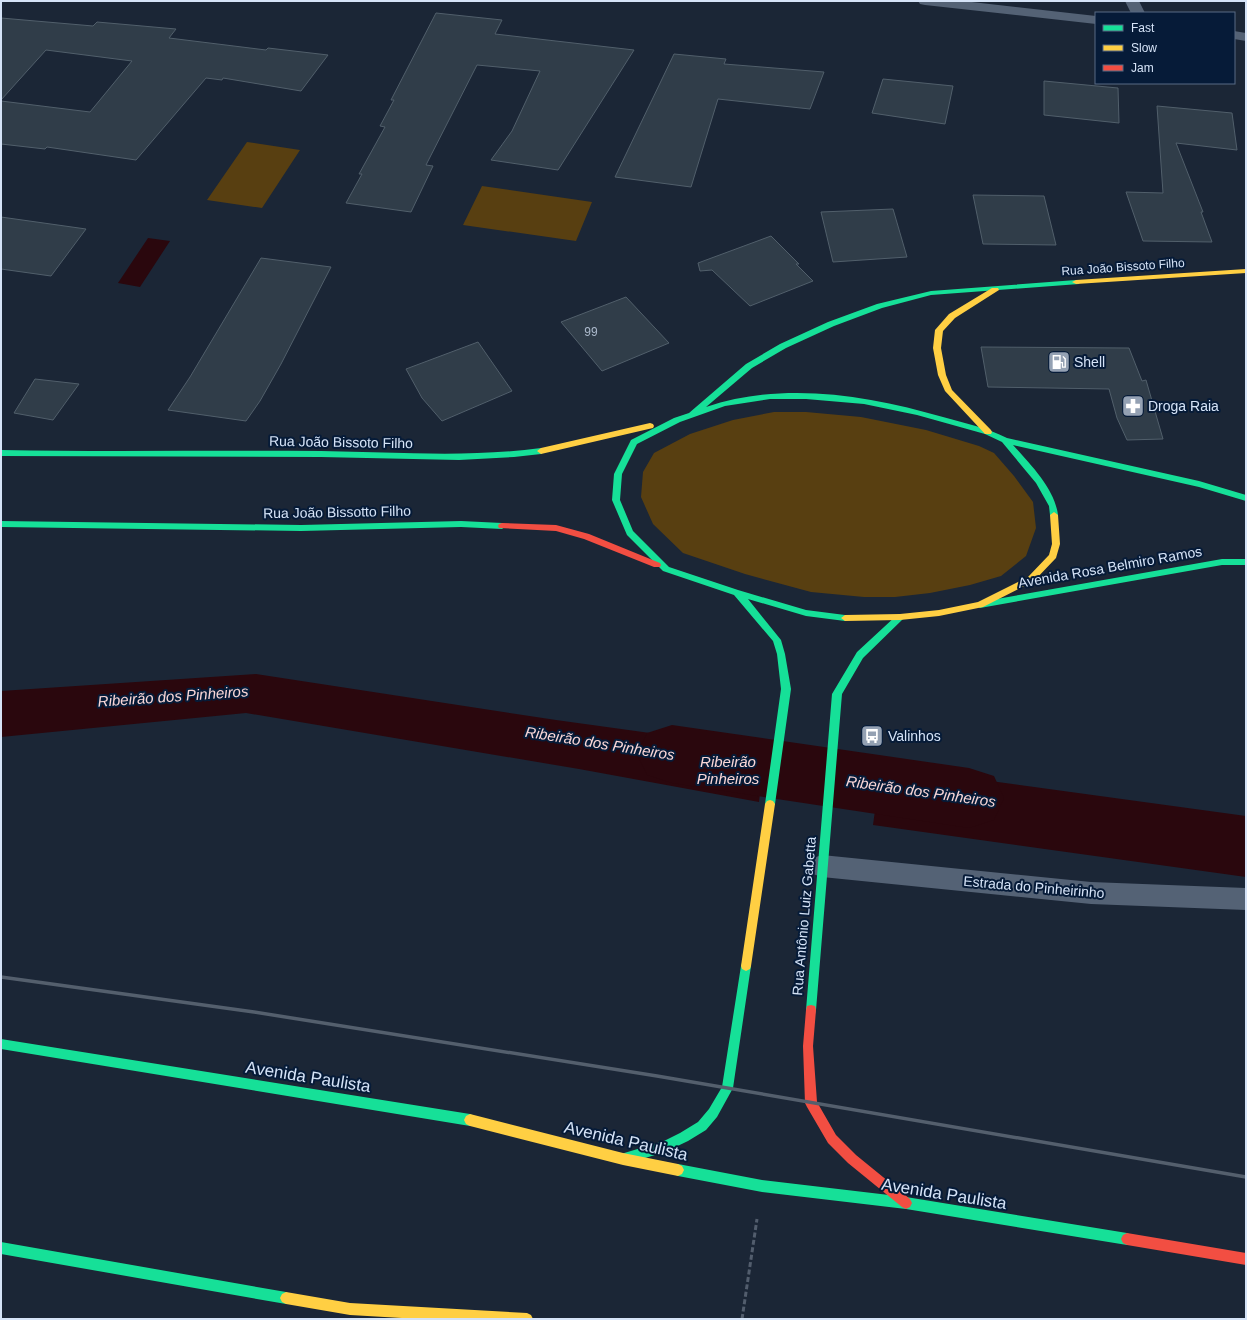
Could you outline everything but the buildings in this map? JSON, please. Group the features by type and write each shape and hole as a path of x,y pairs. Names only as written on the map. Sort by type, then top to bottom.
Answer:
{"main road":[{"name":"Rua João Bissoto Filho","path":"692,415 749,366 783,346 831,324 880,306 931,293 1246,270"},
{"name":"Rua João Bissoto Filho","path":"988,432 949,391 942,375 938,355 939,330 952,316 1001,287"},
{"name":"Rua João Bissoto Filho","path":"1,453 106,455 324,454 419,458 488,456 553,449 677,420 724,404 770,396 806,396 864,401 917,412 988,432 1005,440 1039,481 1052,506 1056,544 1052,556 1031,580 980,605 939,613 900,617 846,618 806,613 737,593 666,568 630,533 616,500 618,474 634,442 677,420"},
{"path":"1005,440 1199,484 1246,498"},
{"name":"Rua João Bissotto Filho","path":"1,524 301,528 461,524 556,528 586,536 666,568"},
{"name":"Avenida Rosa Belmiro Ramos","path":"980,605 1222,562 1246,562"},
{"path":"623,1159 684,1139 703,1126 716,1108 727,1088 764,848 786,689 781,654 777,640 737,593"},
{"name":"Rua Antônio Luiz Gabetta","path":"900,617 860,655 836,694 808,1046 812,1103 832,1139 852,1159 906,1202"},
{"name":"Avenida Paulista","path":"1,1044 476,1121 623,1159 762,1186 906,1202 1246,1259"},
{"path":"1,1248 352,1314 527,1319"}],"street":[{"path":"925,1 967,3 1095,20"},
{"path":"1132,1 1138,12"},
{"path":"1235,35 1246,36"},
{"name":"Estrada do Pinheirinho","path":"823,858 1091,893 1246,899"}],"path":[{"path":"742,1319 762,1186"}],"shaded area":[{"path":"247,142 300,150 262,208 207,200"},
{"path":"482,186 592,202 576,241 463,225"},
{"path":"774,412 806,412 861,417 926,430 979,446 994,453 1014,476 1033,502 1036,528 1026,556 1001,576 970,585 930,593 895,597 864,597 811,592 745,574 683,553 653,524 641,497 643,472 654,453 690,434 733,420"}],"water":[{"path":"148,238 170,241 140,287 118,283"},
{"name":"Ribeirão Pinheiros","path":"256,674 556,720 765,749 759,802 579,769 246,713 1,737 1,691"},
{"path":"881,766 1246,816 1246,877 873,825"}],"waterway":[{"name":"Ribeirão dos Pinheiros","path":"672,754 969,798"}],"railway":[{"path":"1,977 254,1012 657,1076 1246,1177"}],"traffic: fast":[{"path":"692,415 749,366 783,346 831,324 880,306 931,293 1076,282"},
{"path":"770,396 806,396 864,401 917,412 988,432 1005,440 1039,481 1053,506 1054,515"},
{"path":"770,396 724,404 677,420 634,442 618,474 616,500 630,533 666,569 737,593 806,613 845,618"},
{"path":"1005,440 1199,484 1246,498"},
{"path":"1,453 321,454 486,457 541,451"},
{"path":"1,524 301,528 461,524 502,526"},
{"path":"980,605 1222,562 1246,562"},
{"path":"737,593 777,640 781,654 786,689 770,804"},
{"path":"811,1010 837,694 860,655 900,617"},
{"path":"625,1158 665,1146 684,1137 702,1126 713,1113 727,1088 746,966"},
{"path":"1,1044 470,1120"},
{"path":"678,1170 762,1186 906,1203 1127,1239"},
{"path":"1,1248 286,1298"}],"traffic: slow":[{"path":"1076,282 1246,271"},
{"path":"988,432 949,391 942,375 937,348 939,330 952,316 995,290"},
{"path":"541,451 650,426"},
{"path":"845,618 900,617 939,613 980,605 1031,579 1053,556 1056,544 1054,515"},
{"path":"746,966 770,804"},
{"path":"470,1120 623,1159 678,1170"},
{"path":"286,1298 350,1309 527,1319"}],"traffic: jam":[{"path":"502,526 556,528 586,536 657,565"},
{"path":"811,1010 808,1046 811,1103 832,1139 852,1159 906,1203"},
{"path":"1127,1239 1246,1259"}],"place":[{"name":"Shell","path":"1059,362"},
{"name":"Droga Raia","path":"1133,406"},
{"name":"Valinhos","path":"872,736"}]}
